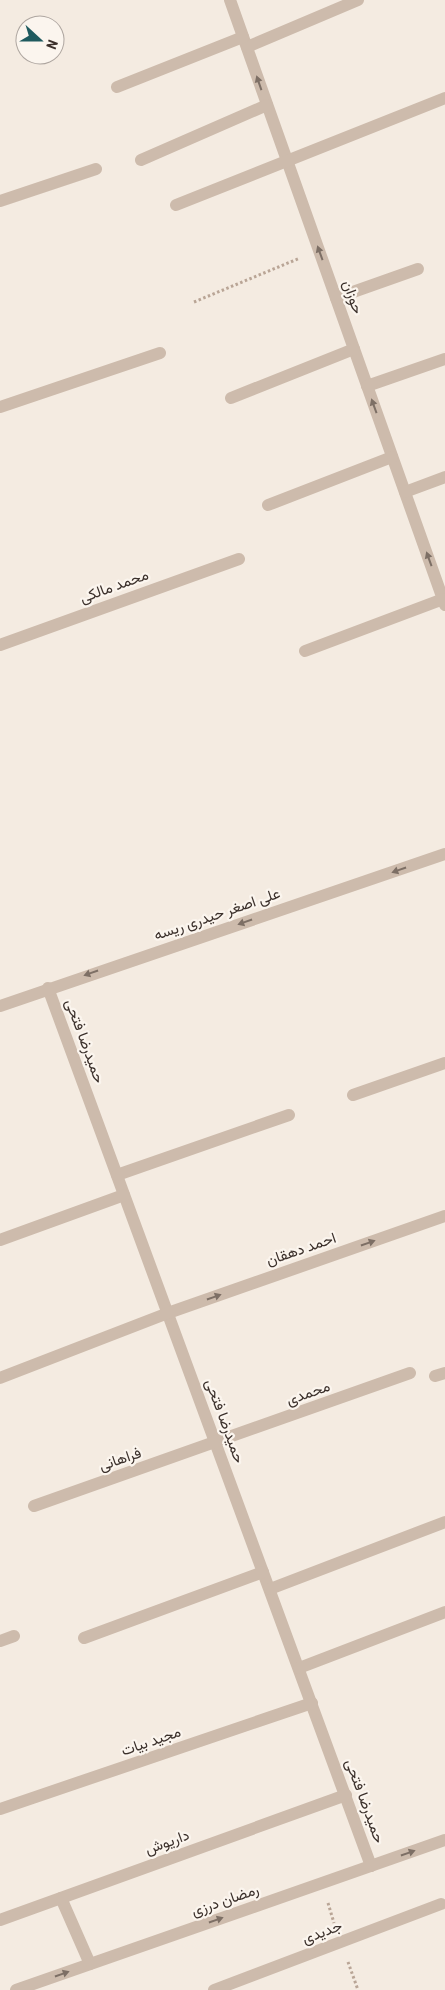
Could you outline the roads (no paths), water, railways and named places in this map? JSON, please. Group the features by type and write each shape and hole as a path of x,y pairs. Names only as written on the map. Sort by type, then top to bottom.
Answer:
{"street":[{"name":"حوزان","path":"230,0 444,602"},
{"path":"117,87 358,0"},
{"path":"176,205 445,98"},
{"path":"141,160 267,104"},
{"path":"0,202 96,169"},
{"path":"336,298 418,269"},
{"path":"231,398 354,349"},
{"path":"0,407 160,353"},
{"path":"367,386 445,359"},
{"path":"268,504 392,457"},
{"path":"405,492 445,477"},
{"name":"محمد مالکی","path":"0,644 239,559"},
{"path":"305,651 444,602"},
{"name":"علی اصغر حیدری ریسه","path":"0,1006 48,988 445,854"},
{"name":"حمیدرضا فتحی","path":"48,988 371,1866"},
{"path":"353,1095 445,1063"},
{"path":"117,1174 289,1116"},
{"path":"0,1240 124,1195"},
{"name":"احمد دهقان","path":"0,1378 168,1313 445,1216"},
{"name":"محمدی","path":"216,1443 410,1373"},
{"name":"فراهانی","path":"34,1506 216,1443"},
{"path":"270,1589 445,1522"},
{"path":"84,1638 263,1572"},
{"path":"299,1668 445,1612"},
{"path":"0,1641 14,1636"},
{"name":"مجید بیات","path":"0,1809 312,1703"},
{"name":"داریوش","path":"0,1920 346,1795"},
{"name":"رمضان درزی","path":"16,1990 445,1840"},
{"path":"61,1898 90,1964"},
{"name":"جدیدی","path":"214,1990 441,1904"}]}
